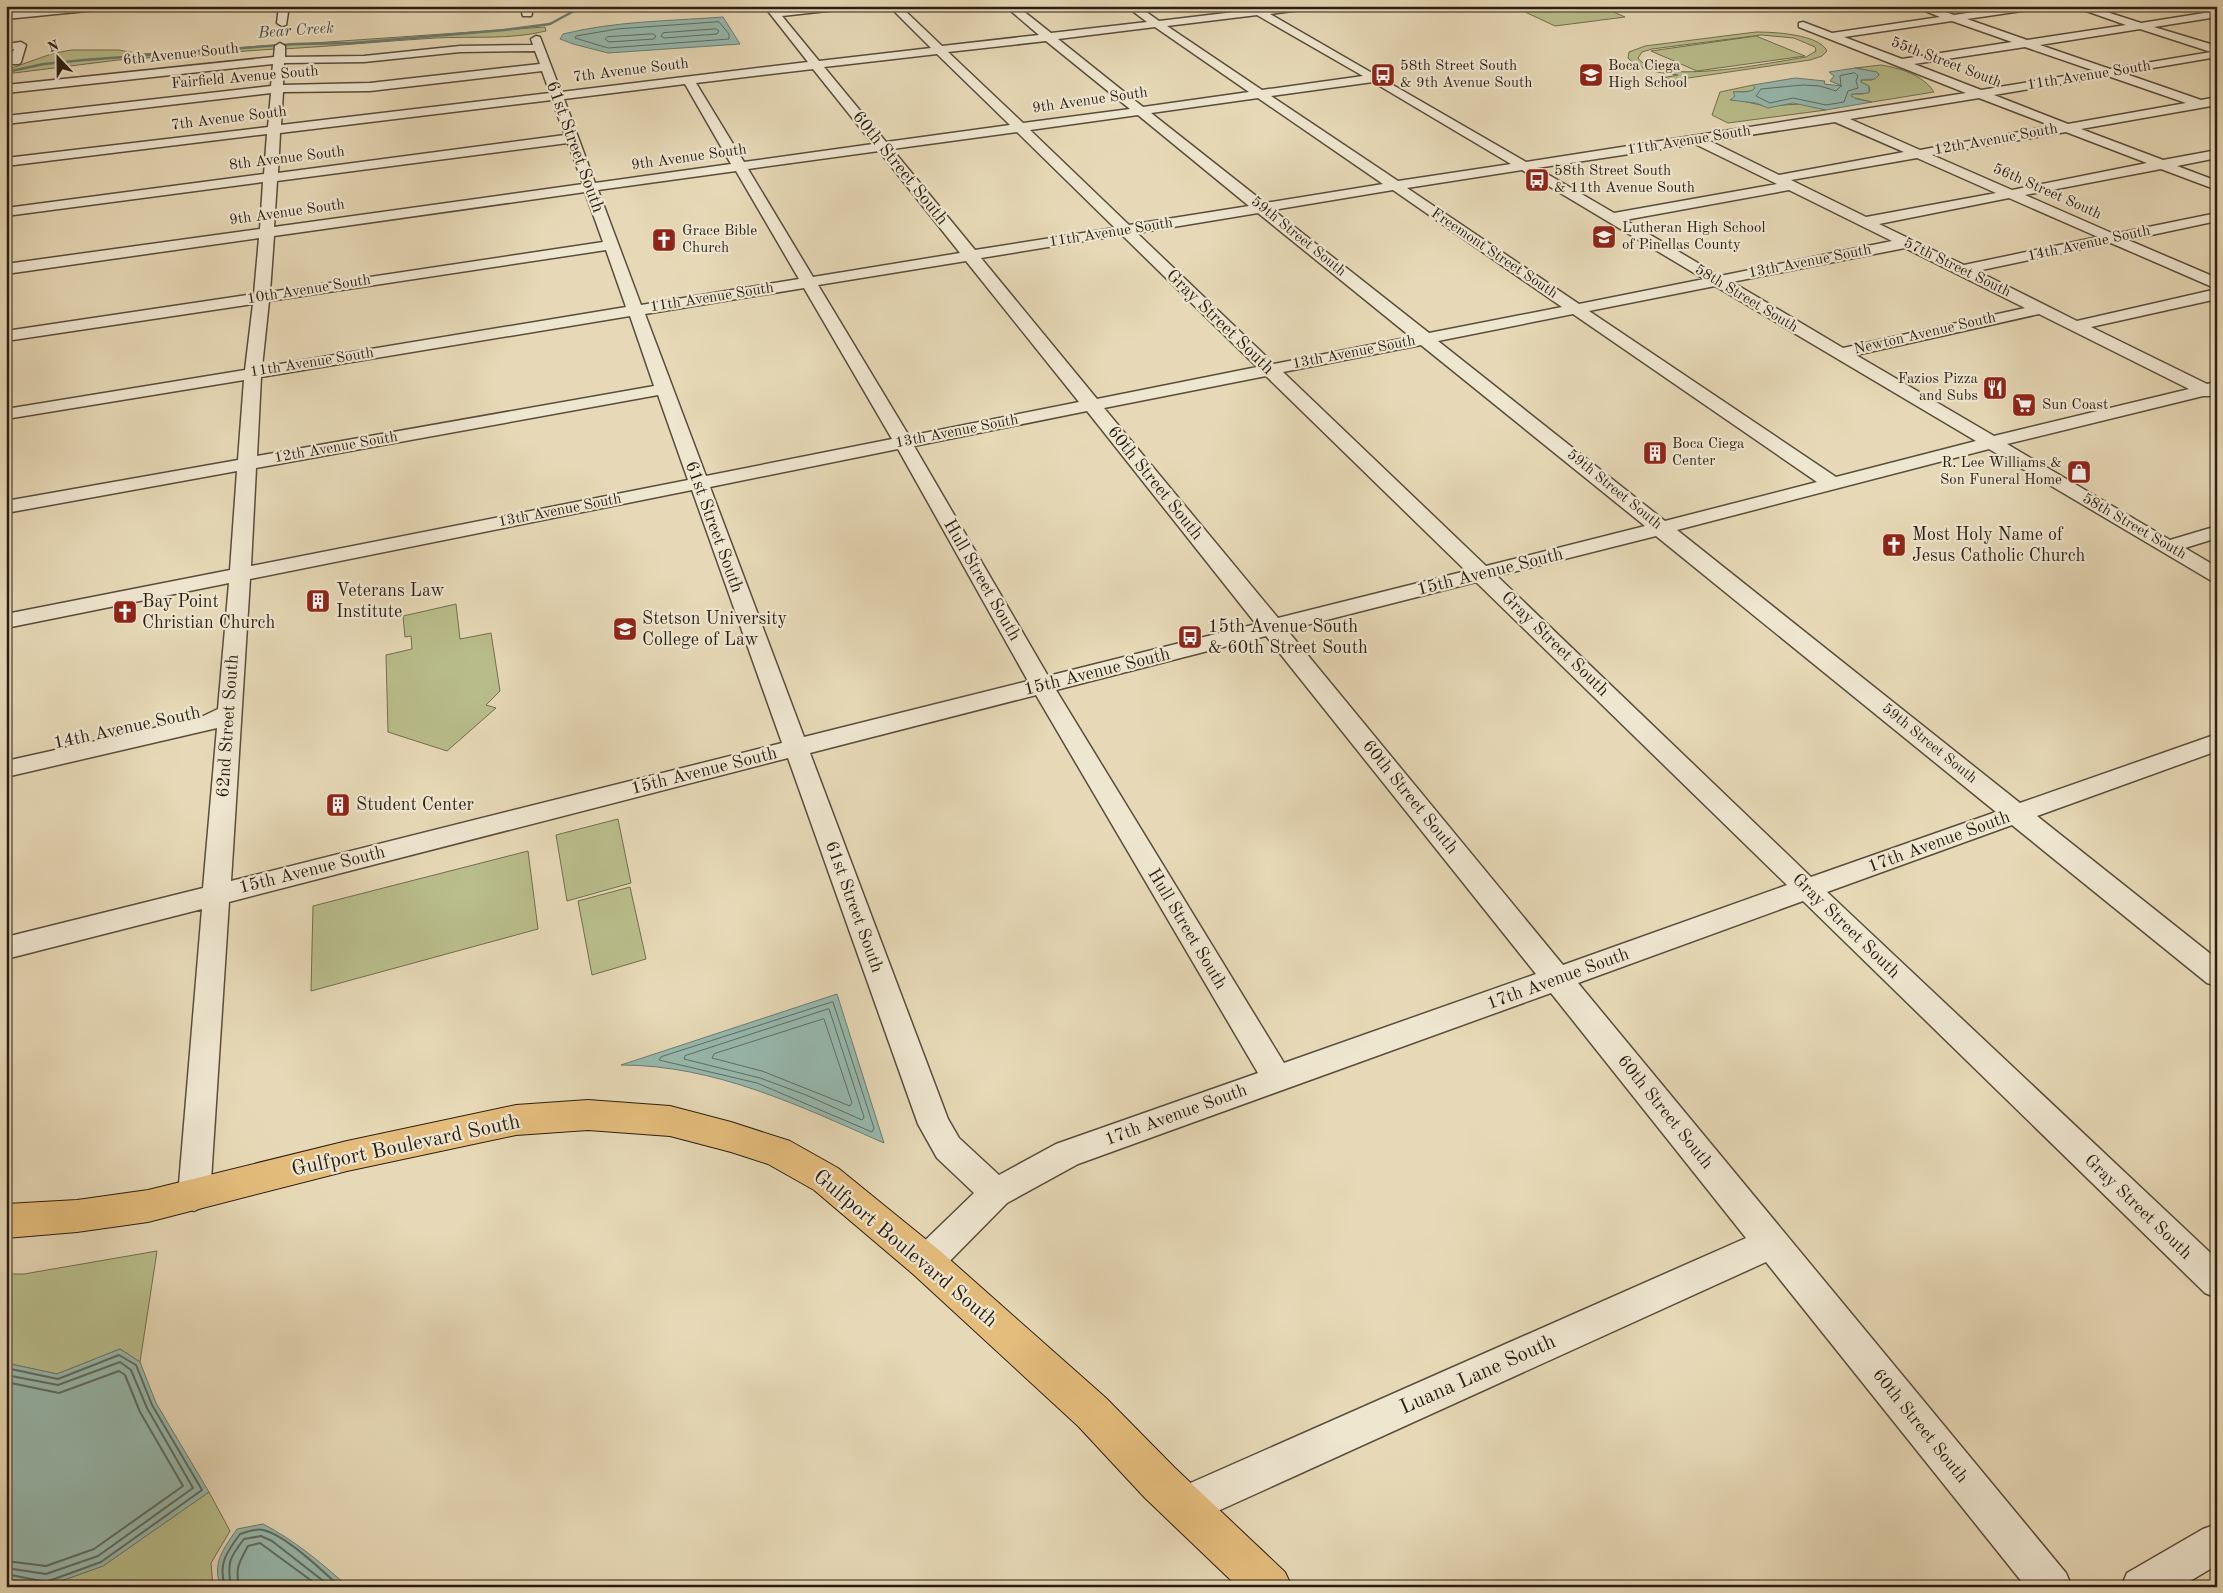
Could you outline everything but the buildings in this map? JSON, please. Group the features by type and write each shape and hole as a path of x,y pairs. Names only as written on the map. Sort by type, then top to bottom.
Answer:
{"main road":[{"name":"Gulfport Boulevard South","path":"6,1222 77,1216 194,1196 347,1156 516,1120 588,1115 670,1120 778,1152 826,1179 926,1262 1092,1412 1184,1506 1270,1587"}],"street":[{"path":"6,16 107,6"},
{"path":"282,23 284,6"},
{"path":"772,10 845,6"},
{"name":"Gray Street South","path":"894,6 1807,889 2217,1282"},
{"name":"59th Street South","path":"1010,6 1426,338 2217,975"},
{"name":"Freemont Street South","path":"1131,6 1833,484"},
{"name":"7th Avenue South","path":"6,162 1157,24 1254,9 1307,6"},
{"path":"1918,6 2217,110"},
{"path":"1831,36 2036,6"},
{"path":"2077,6 2217,50"},
{"name":"58th Street South","path":"1254,9 1375,78 1715,281 2217,576"},
{"name":"60th Street South","path":"772,10 2052,1587"},
{"path":"1899,63 2217,14"},
{"name":"55th Street South","path":"1803,25 2217,186"},
{"name":"6th Avenue South","path":"6,89 170,70 279,60 364,59 538,43"},
{"name":"61st Street South","path":"538,43 934,1124 948,1148 996,1194"},
{"path":"6,47 21,45 14,62"},
{"name":"62nd Street South","path":"194,1196 254,373 262,297 280,46"},
{"name":"11th Avenue South","path":"6,414 1394,186 1836,118 2217,54"},
{"name":"Fairfield Avenue South","path":"6,120 277,89 370,87 546,67"},
{"name":"9th Avenue South","path":"6,269 1375,78"},
{"name":"Hull Street South","path":"689,81 903,442 1042,686 1277,1078"},
{"name":"12th Avenue South","path":"1776,179 2217,101"},
{"name":"56th Street South","path":"1836,118 2217,284"},
{"name":"8th Avenue South","path":"6,212 573,138"},
{"name":"57th Street South","path":"1698,140 2040,309 2212,391"},
{"name":"13th Avenue South","path":"1864,222 2217,154"},
{"path":"1612,218 1791,186"},
{"name":"14th Avenue South","path":"1962,270 2217,217"},
{"name":"13th Avenue South","path":"6,621 1907,243"},
{"name":"10th Avenue South","path":"6,336 611,245"},
{"path":"2076,326 2217,294"},
{"name":"Newton Avenue South","path":"1839,354 2040,309"},
{"name":"12th Avenue South","path":"6,508 665,389"},
{"name":"15th Avenue South","path":"6,948 1042,686 1989,443 2212,391"},
{"path":"2167,547 2217,532"},
{"name":"14th Avenue South","path":"6,755 208,710 229,713"},
{"name":"14th Avenue South","path":"6,769 206,724 229,713"},
{"name":"17th Avenue South","path":"926,1262 996,1194 1067,1154 2217,742"},
{"name":"Luana Lane South","path":"1184,1506 1771,1243"},
{"path":"2141,1587 2217,1543"}],"green space":[{"path":"1570,6 1600,6 1625,17 1555,26 1525,12"},
{"path":"545,27 546,31 518,36 436,38 284,49 284,45"},
{"path":"1764,32 1806,38 1822,45 1827,51 1822,56 1810,60 1668,81 1662,78 1678,75 1644,69 1628,58 1629,52 1645,46","holes":["1761,35 1794,38 1815,47 1816,51 1806,57 1744,67 1691,72 1668,71 1650,66 1638,58 1642,52 1652,49"]},
{"path":"1756,36 1805,56 1697,71 1651,51"},
{"path":"275,45 275,49 118,60 6,74 6,70 54,53 72,50 118,50 143,54"},
{"path":"1881,65 1910,73 1924,81 1934,92 1872,102 1851,97 1851,94 1863,94 1870,91 1869,86 1861,82 1861,80 1872,80 1879,75 1877,72 1855,68"},
{"path":"1753,85 1756,88 1753,91 1733,92 1736,95 1733,99 1765,106 1802,104 1826,110 1728,123 1712,115 1720,92"},
{"path":"456,604 460,639 491,633 500,691 486,705 496,708 447,751 388,732 386,655 412,649 411,636 405,637 403,616"},
{"path":"618,819 631,883 567,901 556,835"},
{"path":"528,851 538,929 311,991 313,906"},
{"path":"630,887 646,959 592,975 578,901"},
{"path":"157,1251 140,1362 120,1349 57,1374 6,1363 6,1274 24,1274"},
{"path":"209,1492 230,1531 211,1563 213,1587 6,1587 6,1580 11,1579 47,1586 103,1566"}],"water":[{"path":"723,17 740,44 608,53 560,39 563,34 602,26"},
{"path":"1855,68 1877,72 1879,75 1875,79 1861,80 1861,82 1869,86 1869,93 1852,94 1851,96 1872,102 1826,110 1793,103 1768,108 1756,103 1730,100 1735,96 1733,92 1753,90 1755,88 1753,85 1795,78 1825,81 1824,84 1842,86 1830,81 1834,76 1829,72"},
{"path":"837,994 884,1143 789,1102 723,1080 690,1072 656,1067 621,1065"},
{"path":"120,1349 140,1362 156,1403 209,1492 103,1566 47,1586 11,1579 6,1580 6,1363 57,1374"},
{"path":"263,1524 307,1552 348,1587 221,1587 218,1579 218,1564 220,1557 237,1529"}],"waterway":[{"name":"Bear Creek","path":"6,72 44,64 84,60 295,44 353,43 504,30 550,24 583,6"}],"place":[{"name":"58th Street South & 9th Avenue South","path":"1383,75"},
{"name":"Boca Ciega High School","path":"1591,75"},
{"name":"58th Street South & 11th Avenue South","path":"1537,180"},
{"name":"Lutheran High School of Pinellas County","path":"1604,237"},
{"name":"Grace Bible Church","path":"664,240"},
{"name":"Fazios Pizza and Subs","path":"1995,388"},
{"name":"Sun Coast","path":"2024,405"},
{"name":"Boca Ciega Center","path":"1655,453"},
{"name":"R. Lee Williams & Son Funeral Home","path":"2079,472"},
{"name":"Most Holy Name of Jesus Catholic Church","path":"1894,545"},
{"name":"Veterans Law Institute","path":"318,601"},
{"name":"Bay Point Christian Church","path":"125,612"},
{"name":"Stetson University College of Law","path":"625,629"},
{"name":"15th Avenue South & 60th Street South","path":"1190,637"},
{"name":"Student Center","path":"338,805"}]}
